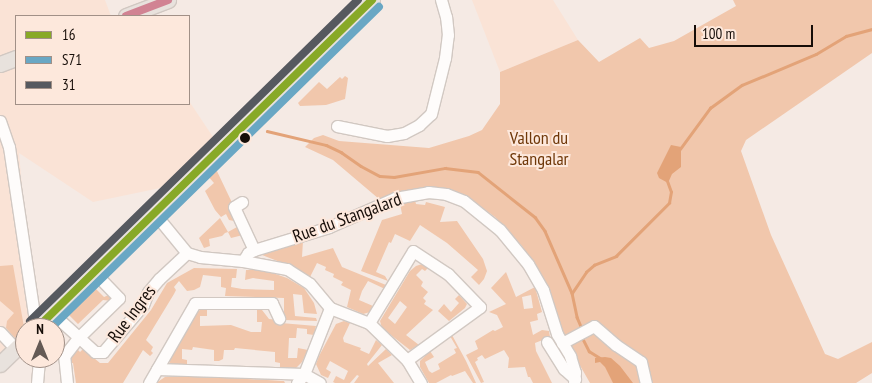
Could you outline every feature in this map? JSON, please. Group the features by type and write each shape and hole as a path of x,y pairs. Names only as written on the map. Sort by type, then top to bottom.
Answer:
{"main road":[{"path":"129,15 167,0"},
{"path":"47,318 372,0"},
{"path":"0,64 15,58"},
{"path":"0,364 15,349"}],"street":[{"path":"337,126 387,136 404,133 419,125 431,114 446,58 448,35 446,17 441,0"},
{"path":"0,121 9,147 35,318"},
{"name":"Rue du Stangalard","path":"254,250 328,227 395,198 428,192 446,194 471,205 500,230 528,264 543,290 562,343 570,356 576,372 575,381"},
{"path":"242,202 234,207 254,250 248,253 243,260"},
{"path":"155,214 187,253 200,257 243,260 287,269 310,284 330,308 369,323 407,360 421,383"},
{"path":"369,323 413,251 448,274 480,307 407,360"},
{"name":"Rue Ingres","path":"52,313 95,352 103,352 143,305 148,292 159,279 187,253"},
{"path":"67,383 64,356 78,338 119,298 94,272"},
{"path":"149,383 195,303 272,303 278,318"},
{"path":"301,378 330,308"},
{"path":"562,343 591,327 641,362 646,383"},
{"path":"0,332 15,341"},
{"path":"547,342 564,369 575,381"},
{"path":"37,383 38,368"},
{"path":"157,369 301,378 320,383"}],"shaded area":[{"path":"0,0 105,0 111,15 15,15 15,105 190,105 190,102 213,137 165,187 93,202 19,153 28,253 40,315 37,318 15,318 15,339 0,354"},
{"path":"472,0 553,0 578,40 500,72"},
{"path":"671,145 681,147 681,167 672,174 668,183 659,178 657,173"},
{"path":"595,358 611,358 620,366 633,383 613,383 605,367 600,362 595,363"}],"green space":[{"name":"Vallon du Stangalar","path":"733,0 872,0 872,53 746,140 741,151 771,235 825,354 838,359 872,342 872,373 856,383 590,383 558,327 540,275 522,246 495,217 476,203 450,190 409,190 379,199 333,160 305,147 314,138 323,135 339,141 429,148 469,136 482,130 500,104 500,72 578,40 599,62 640,38 649,48 674,41 736,6"},
{"path":"345,76 348,78 345,99 326,105 300,106 298,103 319,82 327,89 340,77 342,79"},
{"path":"215,167 247,234 231,238 228,232 237,227 234,221 229,220 226,214 221,217 205,191 214,183 207,175"},
{"path":"415,200 416,204 425,205 426,202 445,207 440,222 457,221 483,259 487,271 479,285 471,277 478,270 447,243 420,225 410,241 395,234 391,243 389,242 376,272 385,276 388,281 361,271 382,220 402,214 400,204"},
{"path":"220,218 228,232 222,236 209,239 210,246 204,248 199,238"},
{"path":"303,241 302,257 333,248 342,267 386,285 385,289 368,281 362,291 359,300 373,306 370,312 363,314 347,307 351,290 341,285 343,282 333,277 334,274 325,270 326,267 317,263 310,277 298,269 262,255 262,252"},
{"path":"422,264 429,267 425,271 422,269 416,275 423,282 421,286 428,292 423,298 426,301 424,304 433,310 406,335 419,345 410,350 382,328 380,321 410,271","holes":["400,301 407,307 395,324 388,318"]},
{"path":"13,265 22,318 15,318 15,338 6,328 7,321 14,313 0,301 0,266"},
{"path":"194,268 237,269 236,278 232,278 231,287 242,289 274,290 274,281 253,278 245,280 246,270 264,270 287,278 304,288 314,303 317,314 304,313 302,295 293,294 295,316 316,318 317,321 284,320 284,298 225,296 226,288 221,287 221,277 203,275 200,287 187,291 179,281 174,287 176,290 174,294 146,340 153,347 151,351 153,353 150,356 143,350 123,383 76,383 73,363 67,364 76,348 80,352 83,349 100,363 108,363 151,310 167,283"},
{"path":"506,272 516,297 535,287 542,312 537,314 538,320 530,322 533,335 542,330 549,331 550,337 535,343 536,351 552,383 533,383 530,377 528,377 525,367 508,368 509,358 504,350 485,359 482,355 477,358 478,360 475,362 484,382 481,383 466,355 478,349 475,341 493,330 495,331 503,327 497,315 489,312 506,304 491,288","holes":["531,295 533,308 524,309 522,297"]},
{"path":"96,289 104,297 111,294 112,301 103,300 78,324 69,315"},
{"path":"459,295 467,304 465,308 449,321 438,311 444,304 451,312 459,303 455,299"},
{"path":"207,307 207,316 200,316 200,326 231,325 251,332 261,332 262,322 257,322 257,310 262,310 269,319 278,320 281,323 316,326 314,335 307,334 307,329 297,328 296,338 289,338 288,358 297,358 298,348 308,350 302,362 296,368 280,369 280,363 275,362 275,352 235,348 234,350 224,350 223,359 219,361 214,361 214,350 193,347 192,350 182,349 182,359 187,360 187,364 173,365 169,362 198,311"},
{"path":"344,321 350,323 343,338 344,342 361,348 360,350 369,354 376,340 382,345 367,364 368,366 386,349 392,355 378,363 394,383 354,383 359,376 357,375 350,383 335,383 333,382 336,376 344,380 348,371 330,361 326,369 331,372 328,378 321,375 316,364 319,356 336,324"},
{"path":"452,335 476,383 473,383 465,371 451,375 436,383 429,383 420,367 420,361 430,351 434,357 425,362 432,373 440,369 438,364 456,353 454,349 457,348 450,336"},
{"path":"195,376 284,381 285,383 156,383 165,377"}],"waterway":[{"path":"680,149 710,108 742,85 816,54 846,36 872,29"},
{"path":"267,131 326,145 380,176 394,177 445,168 478,172 535,217 545,231 572,293 577,317 582,329"},
{"path":"572,293 586,272 594,265 616,256 669,203 671,192 667,181"},
{"path":"582,337 589,351 602,359"}],"transit line":[{"path":"129,15 168,0"},
{"name":"31","path":"33,318 358,0"},
{"name":"16","path":"47,318 372,0"},
{"name":"S71","path":"61,318 379,7"}]}
